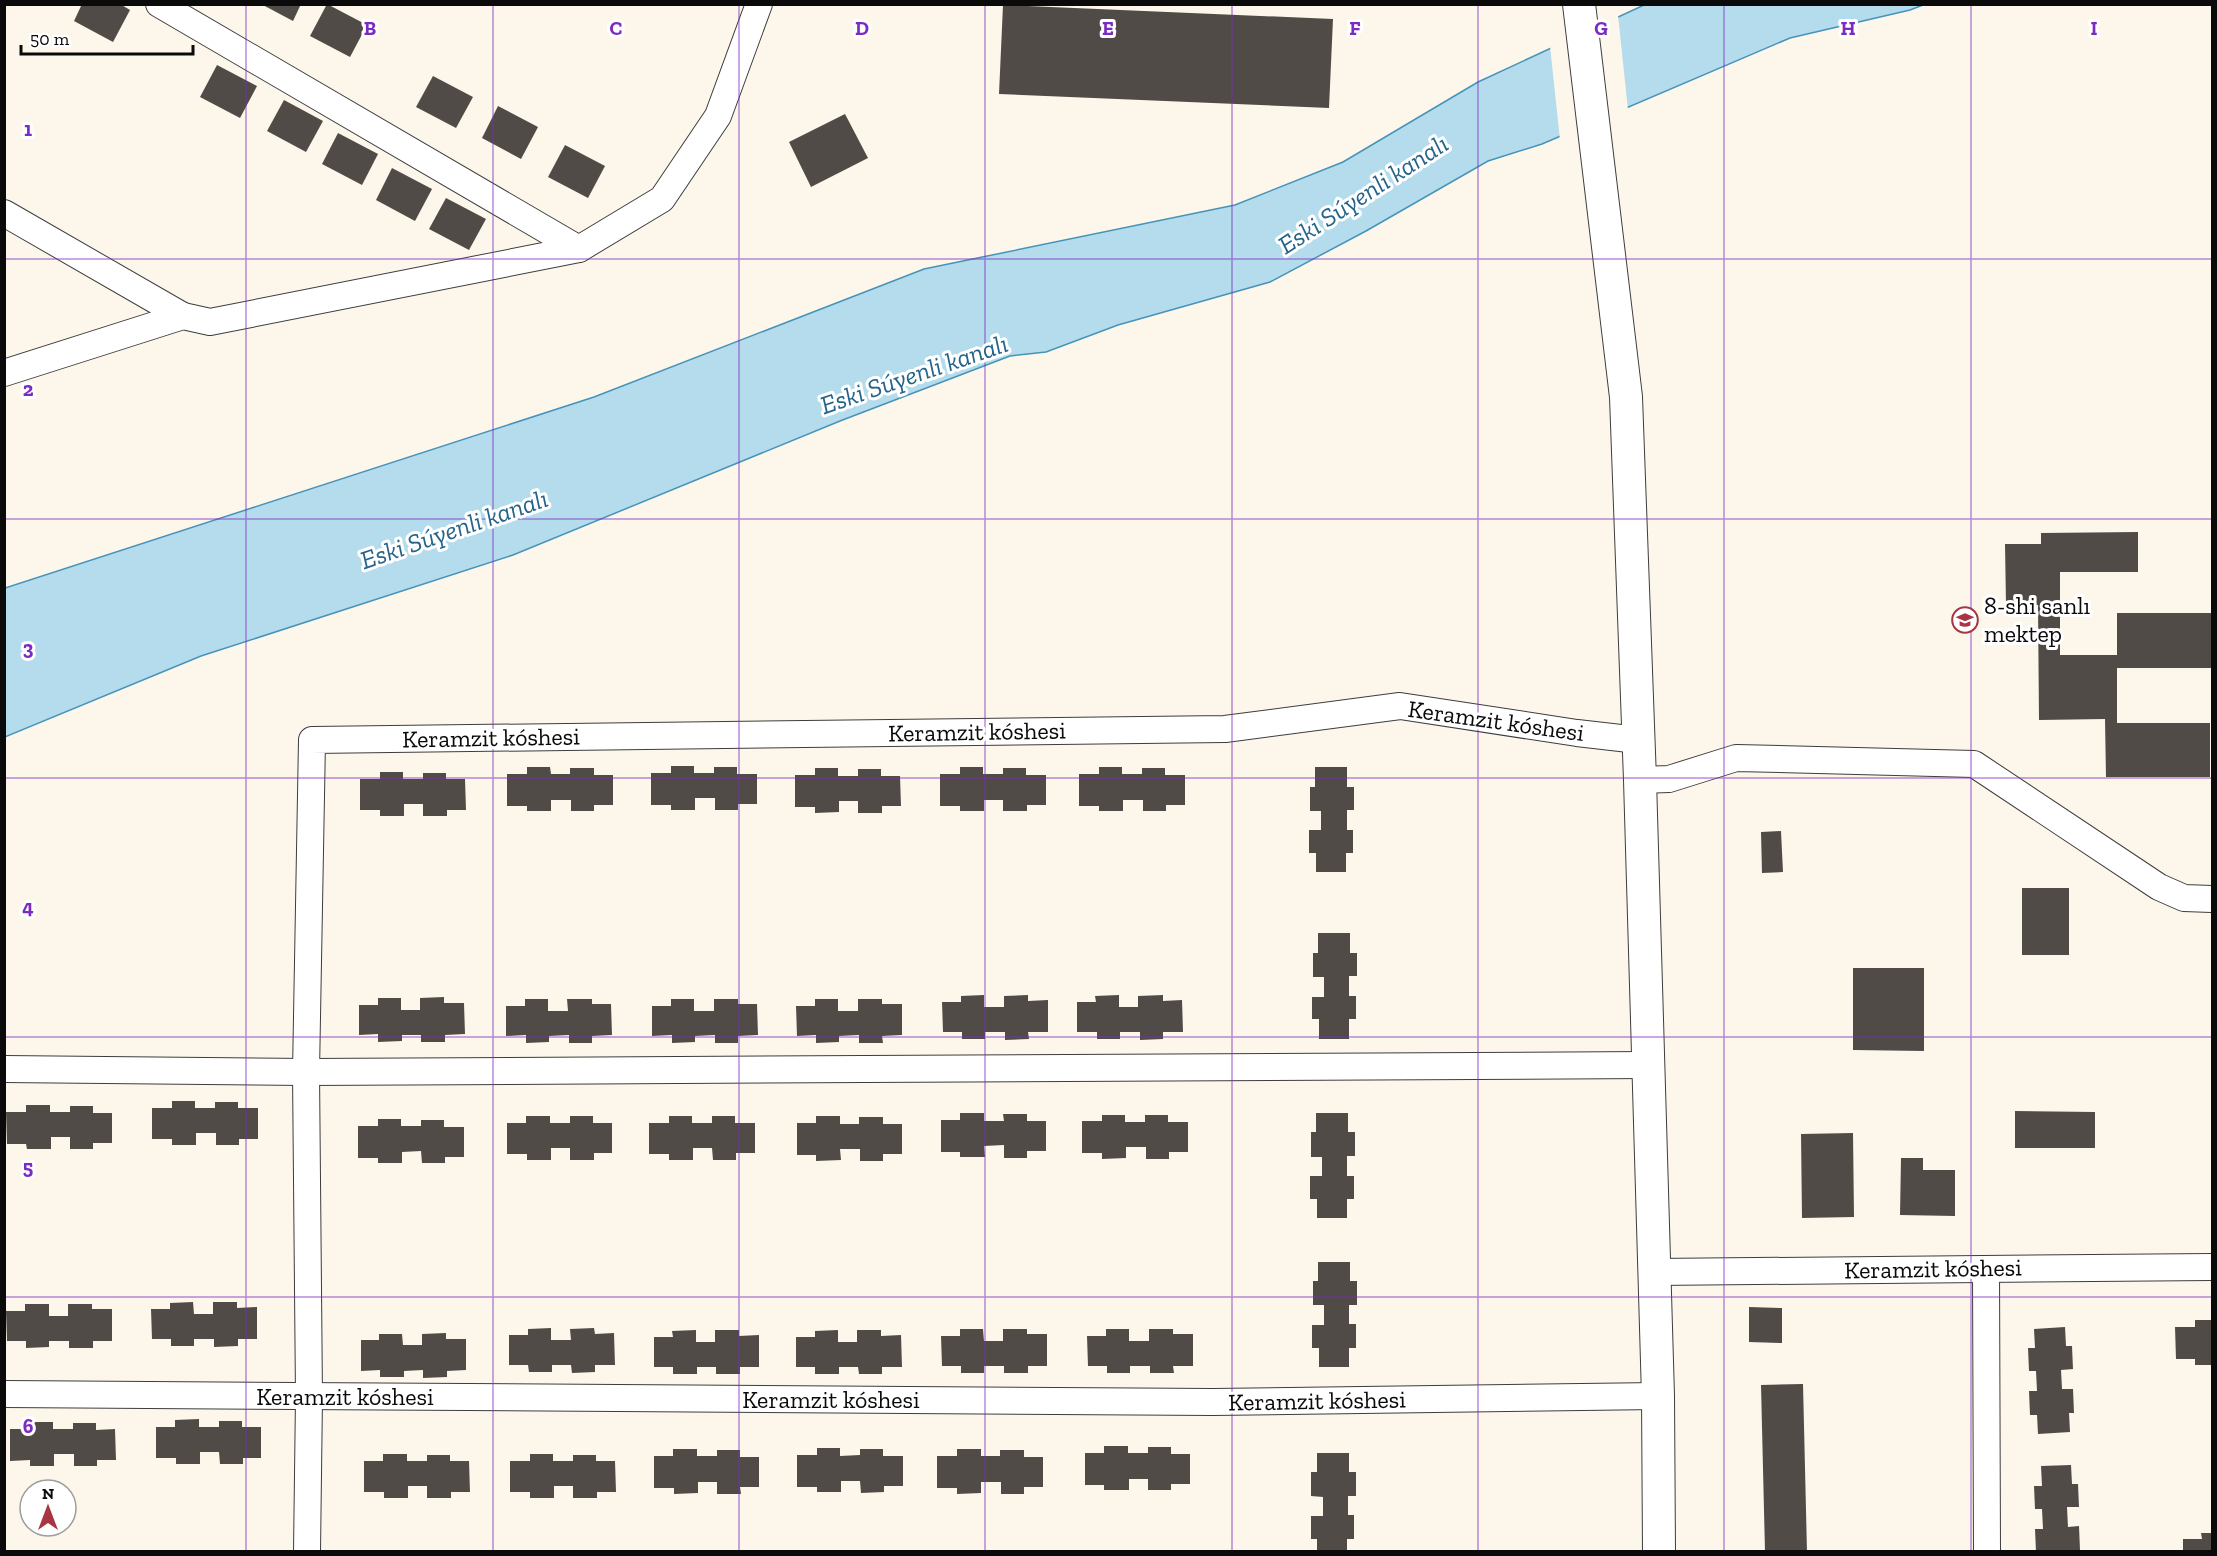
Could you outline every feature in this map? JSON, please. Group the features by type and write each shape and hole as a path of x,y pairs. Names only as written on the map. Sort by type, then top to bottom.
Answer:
{"street":[{"path":"159,4 579,249"},
{"path":"1579,4 1626,397 1658,1396 1659,1551"},
{"path":"4,213 183,316 210,322 579,249 662,199 718,116 751,8"},
{"path":"4,373 183,316"},
{"name":"Keramzit kóshesi","path":"306,1072 312,740 1225,729 1400,706 1638,740"},
{"path":"1640,780 1669,779 1736,758 1974,765 2159,887 2184,898 2212,899"},
{"path":"4,1069 306,1072 1648,1065"},
{"path":"306,1072 309,1397 307,1551"},
{"name":"Keramzit kóshesi","path":"1654,1272 2212,1267"},
{"path":"1986,1269 1987,1551"},
{"name":"Keramzit kóshesi","path":"4,1394 1213,1402 1658,1396"}],"water":[{"name":"Eski Súyenli kanalı","path":"1644,5 1923,5 1790,38 1542,144 1488,161 1366,231 1270,282 1118,325 1046,352 1010,356 840,421 513,555 201,656 5,737 5,588 594,397 924,269 1235,205 1343,162 1478,82"}],"pier":[{"path":"1618,15 1628,110 1560,140 1550,46"}],"building":[{"path":"82,4 120,4 130,10 113,42 74,21"},
{"path":"261,4 301,4 293,21"},
{"path":"327,4 367,25 350,57 310,36"},
{"path":"1003,5 1333,19 1329,108 999,94"},
{"path":"217,65 257,86 240,118 200,97"},
{"path":"433,76 473,97 456,128 416,107"},
{"path":"284,100 323,121 306,152 267,131"},
{"path":"498,106 538,127 521,159 482,138"},
{"path":"845,114 868,158 811,187 789,142"},
{"path":"338,133 378,154 362,185 322,164"},
{"path":"565,145 605,166 588,198 548,177"},
{"path":"392,168 432,189 415,221 376,200"},
{"path":"446,198 486,219 469,250 429,229"},
{"path":"2138,532 2138,572 2060,572 2060,655 2117,655 2117,613 2212,613 2212,668 2117,668 2117,723 2210,723 2210,777 2106,777 2105,719 2039,720 2038,605 2006,605 2005,544 2041,544 2041,533"},
{"path":"671,766 694,766 694,773 714,773 714,767 737,767 737,774 757,774 757,804 738,804 738,810 715,810 715,798 695,798 695,810 671,810 671,805 651,805 651,773 671,773"},
{"path":"527,767 550,767 551,774 570,774 570,768 594,768 594,775 613,775 613,805 594,805 594,811 571,811 571,800 551,800 551,811 527,811 527,806 507,806 507,774 527,774"},
{"path":"960,767 983,767 983,774 1003,774 1003,768 1026,768 1026,775 1046,775 1046,805 1027,805 1027,811 1003,811 1003,800 984,800 984,811 960,811 960,806 940,806 940,774 960,774"},
{"path":"1099,767 1122,767 1122,774 1142,774 1142,768 1165,768 1165,775 1185,775 1185,805 1166,805 1166,811 1143,811 1143,800 1123,800 1123,811 1099,811 1099,806 1079,806 1079,774 1099,774"},
{"path":"1315,767 1347,767 1347,787 1354,787 1354,810 1347,810 1347,830 1353,830 1353,853 1346,853 1346,872 1316,872 1316,853 1309,853 1309,830 1321,830 1321,811 1310,811 1310,787 1315,787"},
{"path":"815,768 838,768 838,776 858,776 858,769 881,769 881,776 900,776 901,806 882,806 882,813 858,813 858,801 839,801 839,812 815,813 815,807 795,807 795,775 815,775"},
{"path":"380,772 403,772 403,779 423,779 423,773 446,773 446,779 465,779 466,810 447,810 447,816 423,816 423,804 404,804 404,816 380,816 380,810 360,810 360,779 380,779"},
{"path":"1781,831 1783,872 1762,873 1761,832"},
{"path":"2022,888 2069,888 2069,955 2022,955"},
{"path":"1318,933 1350,933 1350,953 1357,953 1357,976 1349,976 1349,996 1356,996 1356,1019 1349,1019 1349,1039 1319,1039 1319,1019 1312,1019 1312,997 1324,997 1324,977 1313,977 1313,953 1318,953"},
{"path":"1853,968 1924,968 1924,1051 1853,1050"},
{"path":"984,995 984,1007 1004,1007 1004,996 1028,995 1028,1001 1048,1000 1048,1032 1028,1032 1029,1039 1005,1040 1005,1032 985,1032 985,1039 962,1039 962,1032 943,1032 942,1002 961,1002 961,996"},
{"path":"1119,995 1119,1007 1138,1007 1138,996 1163,995 1163,1001 1182,1000 1183,1032 1163,1032 1163,1039 1140,1040 1140,1032 1120,1032 1120,1039 1097,1039 1097,1032 1077,1032 1077,1002 1096,1002 1095,996"},
{"path":"444,997 444,1003 464,1003 465,1034 445,1035 445,1042 421,1042 421,1035 402,1035 402,1041 378,1042 378,1034 359,1035 359,1005 378,1005 378,998 401,998 401,1010 420,1010 420,998"},
{"path":"525,999 548,999 548,1011 568,1011 567,999 592,999 592,1004 611,1004 612,1035 592,1036 592,1043 569,1043 569,1035 549,1036 549,1042 526,1043 526,1035 506,1036 506,1006 525,1006"},
{"path":"671,999 694,999 694,1011 714,1011 714,999 738,999 738,1004 757,1004 758,1035 738,1036 738,1043 715,1043 715,1035 695,1036 695,1042 672,1043 672,1035 652,1036 652,1006 671,1006"},
{"path":"815,999 838,999 838,1011 858,1011 858,999 882,999 882,1004 902,1004 902,1035 882,1036 883,1043 859,1043 859,1035 839,1036 839,1042 816,1043 816,1035 797,1036 796,1006 815,1006"},
{"path":"172,1101 195,1101 195,1108 215,1108 215,1102 238,1102 238,1108 258,1108 258,1139 239,1139 239,1145 216,1145 216,1133 196,1133 196,1145 172,1145 172,1139 152,1139 152,1108 172,1108"},
{"path":"26,1105 50,1105 50,1112 70,1112 70,1106 93,1106 93,1113 112,1113 112,1143 93,1143 93,1149 70,1149 70,1137 51,1137 51,1149 27,1149 26,1144 7,1144 6,1112 26,1112"},
{"path":"2015,1111 2095,1112 2095,1148 2015,1148"},
{"path":"960,1113 984,1113 984,1121 1004,1121 1003,1114 1027,1114 1027,1121 1046,1121 1046,1151 1027,1151 1027,1158 1004,1158 1004,1145 984,1146 985,1157 960,1157 960,1152 941,1152 941,1120 960,1120"},
{"path":"1316,1113 1348,1113 1348,1132 1355,1132 1355,1156 1347,1156 1347,1176 1354,1176 1354,1199 1347,1199 1347,1218 1317,1218 1317,1199 1310,1199 1310,1176 1322,1176 1322,1157 1311,1157 1311,1132 1316,1132"},
{"path":"1102,1115 1125,1115 1125,1122 1145,1122 1145,1115 1168,1115 1168,1122 1188,1122 1188,1152 1169,1152 1169,1159 1146,1159 1146,1147 1126,1147 1126,1158 1102,1159 1102,1153 1082,1153 1082,1121 1102,1121"},
{"path":"526,1116 550,1116 550,1123 570,1123 570,1116 593,1116 593,1123 612,1123 612,1153 594,1153 594,1160 570,1160 570,1148 551,1148 551,1160 527,1160 527,1154 507,1154 507,1123 526,1123"},
{"path":"669,1116 692,1116 692,1123 712,1123 712,1116 735,1116 735,1123 755,1123 755,1153 736,1153 736,1160 713,1160 712,1148 693,1148 693,1160 669,1160 669,1154 649,1154 649,1123 669,1123"},
{"path":"816,1116 840,1116 840,1124 859,1124 859,1117 883,1117 883,1124 902,1124 902,1154 883,1154 883,1161 860,1161 860,1149 840,1149 841,1160 816,1161 816,1155 797,1155 797,1123 816,1123"},
{"path":"378,1119 401,1119 401,1126 421,1126 421,1120 444,1120 444,1127 464,1127 464,1157 445,1157 445,1163 422,1163 421,1151 402,1152 402,1163 378,1163 378,1158 358,1158 358,1126 378,1126"},
{"path":"1853,1133 1854,1217 1802,1218 1801,1134"},
{"path":"1901,1158 1923,1158 1923,1170 1955,1170 1955,1216 1900,1215"},
{"path":"1318,1262 1350,1262 1350,1281 1357,1281 1357,1305 1349,1305 1349,1324 1356,1324 1356,1348 1349,1348 1349,1367 1319,1367 1319,1348 1312,1348 1312,1325 1324,1325 1324,1305 1313,1305 1313,1281 1318,1281"},
{"path":"193,1302 194,1314 213,1314 213,1302 237,1302 237,1308 257,1307 257,1339 238,1339 238,1346 214,1347 214,1339 194,1339 194,1346 171,1346 171,1339 152,1339 151,1309 170,1309 170,1303"},
{"path":"25,1304 49,1304 49,1316 68,1316 68,1304 92,1304 92,1309 112,1309 112,1341 93,1341 93,1348 69,1348 69,1341 49,1341 49,1347 26,1348 26,1341 7,1341 6,1311 25,1311"},
{"path":"1749,1307 1782,1308 1782,1343 1749,1342"},
{"path":"2195,1320 2212,1320 2212,1365 2195,1365 2195,1359 2176,1359 2175,1327 2195,1327"},
{"path":"2065,1327 2066,1346 2072,1346 2073,1369 2061,1370 2062,1389 2073,1389 2074,1413 2069,1413 2070,1432 2038,1434 2037,1415 2030,1415 2029,1391 2037,1391 2036,1371 2029,1371 2028,1348 2035,1348 2034,1329"},
{"path":"551,1328 551,1340 571,1340 570,1329 594,1328 595,1334 614,1333 615,1365 595,1365 595,1372 572,1373 571,1365 552,1365 552,1372 529,1372 528,1365 509,1365 509,1335 528,1335 528,1329"},
{"path":"960,1329 983,1329 984,1341 1003,1341 1003,1329 1027,1329 1027,1334 1047,1334 1047,1366 1028,1366 1028,1373 1004,1373 1004,1366 984,1366 984,1373 961,1373 961,1366 942,1366 941,1336 960,1336"},
{"path":"1106,1329 1129,1329 1129,1341 1149,1341 1149,1329 1173,1329 1173,1334 1193,1334 1193,1366 1173,1366 1174,1373 1150,1373 1150,1366 1130,1366 1130,1373 1107,1373 1107,1366 1088,1366 1087,1336 1106,1336"},
{"path":"696,1330 696,1342 715,1342 715,1330 739,1330 739,1336 759,1335 759,1367 740,1367 740,1374 716,1374 716,1367 697,1367 697,1374 673,1374 673,1367 654,1367 654,1337 673,1337 672,1331"},
{"path":"838,1330 838,1342 857,1342 857,1330 881,1330 881,1336 901,1335 902,1367 882,1367 882,1374 859,1374 858,1367 839,1367 839,1374 815,1374 815,1367 796,1367 796,1337 815,1337 815,1331"},
{"path":"446,1333 446,1339 466,1339 466,1370 447,1371 447,1377 423,1378 423,1370 404,1371 404,1377 380,1377 380,1370 361,1371 361,1340 379,1340 379,1334 402,1334 403,1345 422,1345 422,1334"},
{"path":"1803,1384 1807,1552 1765,1552 1761,1385"},
{"path":"199,1419 199,1427 219,1427 219,1421 242,1421 242,1427 261,1427 261,1458 243,1458 243,1464 220,1464 219,1452 200,1452 200,1464 176,1464 176,1458 156,1458 156,1427 175,1427 175,1420"},
{"path":"30,1422 53,1422 53,1429 73,1429 73,1423 96,1423 96,1430 115,1429 116,1460 97,1460 97,1466 74,1466 74,1454 54,1454 54,1466 30,1466 30,1460 10,1461 10,1429 30,1429"},
{"path":"1104,1446 1128,1446 1128,1453 1148,1453 1148,1447 1171,1447 1171,1454 1190,1454 1190,1484 1171,1484 1171,1490 1148,1490 1148,1479 1129,1479 1129,1490 1104,1490 1104,1485 1085,1485 1085,1453 1104,1453"},
{"path":"817,1448 840,1448 840,1456 860,1455 860,1449 883,1449 883,1456 903,1456 903,1486 884,1486 884,1492 861,1493 860,1481 841,1481 841,1492 817,1492 817,1487 797,1487 797,1455 817,1455"},
{"path":"673,1449 697,1449 697,1456 717,1456 717,1450 740,1450 740,1457 759,1457 759,1487 740,1487 741,1494 717,1494 717,1482 698,1482 698,1493 674,1494 674,1488 654,1488 654,1456 673,1456"},
{"path":"957,1449 981,1449 981,1456 1000,1456 1000,1450 1024,1450 1024,1457 1043,1457 1043,1487 1024,1487 1024,1494 1001,1494 1001,1482 981,1482 981,1493 957,1494 957,1488 937,1488 937,1456 957,1456"},
{"path":"1317,1453 1349,1453 1349,1472 1356,1472 1356,1496 1348,1496 1348,1515 1354,1515 1354,1539 1347,1539 1347,1552 1317,1552 1317,1539 1311,1539 1311,1516 1323,1516 1323,1497 1311,1496 1311,1472 1317,1472"},
{"path":"383,1454 407,1454 407,1461 427,1461 427,1455 450,1455 450,1461 469,1461 470,1492 451,1492 451,1498 427,1498 427,1486 408,1486 408,1498 384,1498 384,1492 364,1492 364,1461 383,1461"},
{"path":"530,1454 553,1454 553,1461 573,1461 573,1455 596,1455 596,1461 615,1461 616,1492 597,1492 597,1498 573,1498 573,1486 554,1486 554,1498 530,1498 530,1492 510,1492 510,1461 530,1461"},
{"path":"2071,1465 2072,1484 2078,1484 2079,1507 2067,1507 2068,1527 2079,1526 2080,1550 2036,1552 2035,1529 2043,1529 2042,1509 2035,1509 2034,1486 2042,1486 2041,1466"},
{"path":"2201,1533 2212,1533 2212,1552 2183,1552 2183,1539 2202,1539"}],"place":[{"name":"8-shi sanlı mektep","path":"1965,620"}]}
